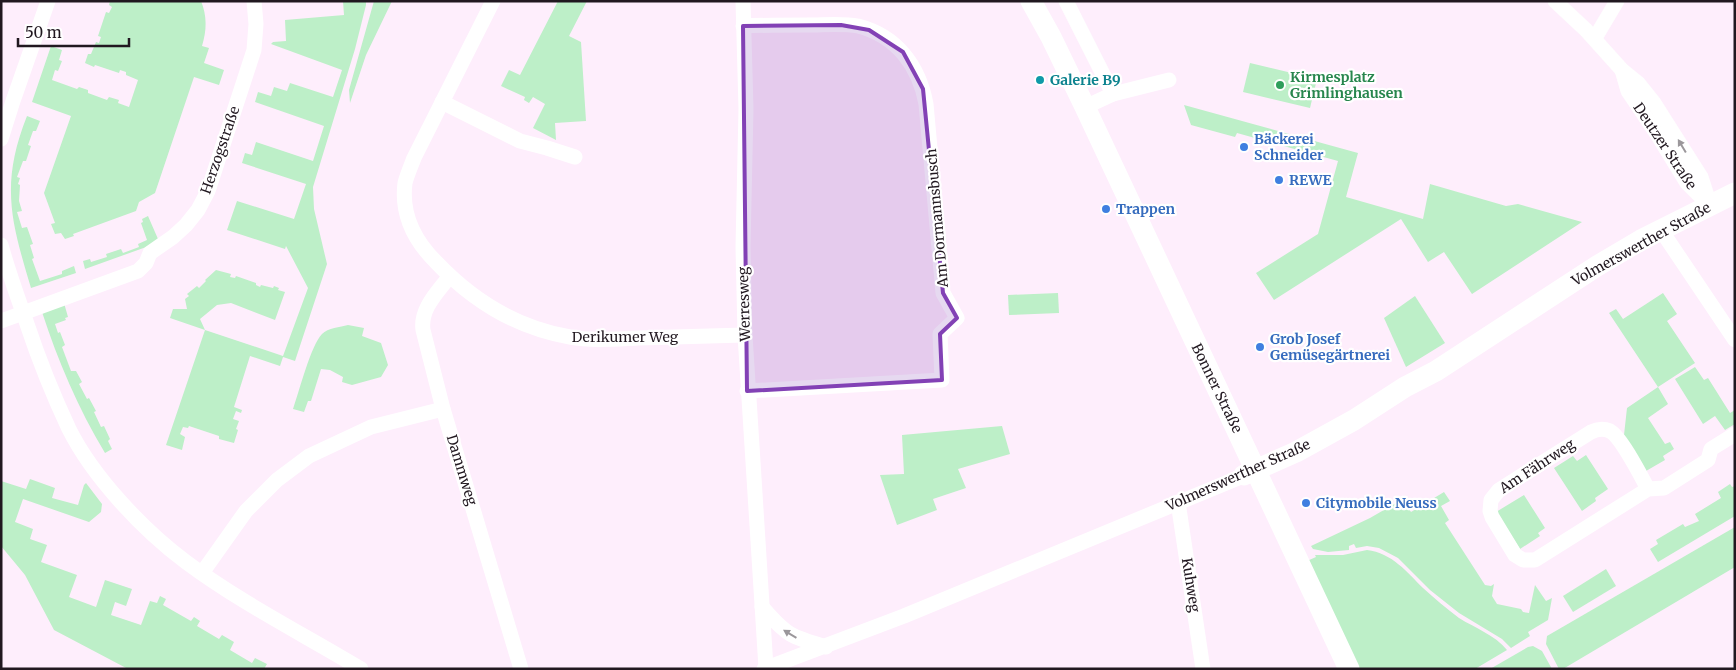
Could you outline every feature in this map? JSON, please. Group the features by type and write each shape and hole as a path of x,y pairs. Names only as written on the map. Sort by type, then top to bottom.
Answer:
{"main road":[{"name":"Bonner Straße","path":"1031,1 1085,107 1250,473 1348,669"},
{"name":"Volmerswerther Straße","path":"1250,473 1296,452 1354,420 1406,387 1444,366 1597,266 1735,193"}],"street":[{"path":"1,139 7,99 48,1"},
{"name":"Herzogstraße","path":"1,321 138,271 146,263 150,253 186,226 196,213 208,191 254,50 256,24 254,1"},
{"name":"Derikumer Weg","path":"493,1 442,102 409,171 405,184 408,218 414,235 427,254 449,277 484,303 508,317 531,327 569,337 596,339 745,336"},
{"name":"Werresweg","path":"743,1 746,110 743,247 745,336 765,668"},
{"path":"1066,1 1113,94"},
{"name":"Deutzer Straße","path":"1555,1 1595,38 1622,70 1628,91 1687,183 1710,205"},
{"path":"1595,38 1617,1"},
{"name":"Am Dormannsbusch","path":"743,26 841,24 856,26 882,36 903,52 911,62 923,89 926,104 943,293 957,318 940,334 942,380 747,391"},
{"path":"1085,107 1113,94 1169,80"},
{"path":"442,102 520,141 575,157"},
{"path":"1662,230 1735,340"},
{"path":"1,245 40,363 70,430 87,459 109,487 139,520 169,548 202,573 361,669"},
{"name":"Dammweg","path":"449,277 425,310 422,319 423,330 444,409 521,669"},
{"path":"202,573 246,511 277,480 309,456 371,427 444,409"},
{"name":"Am Fährweg","path":"1648,489 1619,439 1610,431 1601,429 1591,432 1499,490 1491,500 1490,511 1516,555 1523,560 1532,560 1648,489 1664,488 1708,460 1711,449 1735,434"},
{"name":"Volmerswerther Straße","path":"765,668 826,647 904,616 1250,473"},
{"name":"Kuhweg","path":"1178,502 1203,669"},
{"path":"762,607 777,624 792,636 826,647"}],"highlighted area":[{"path":"841,25 869,30 903,52 923,89 943,293 957,318 940,334 942,380 747,391 743,26"}],"green space":[{"path":"110,1 201,1 206,23 202,46 209,48 204,63 224,70 219,85 194,77 155,193 139,202 136,211 73,234 74,236 65,239 61,233 55,234 51,224 55,223 44,193 71,116 32,102 51,46 62,50 59,60 62,61 58,71 55,70 52,80 77,89 79,87 88,90 88,93 107,100 109,97 119,100 118,103 129,107 138,80 120,70 119,73 85,63 88,54 91,54 96,42 99,43 101,37 98,36 106,12 109,13 112,7 109,5"},
{"path":"343,1 366,1 355,49 313,187 314,209 327,264 295,361 283,357 280,366 250,356 234,407 242,410 241,413 236,411 233,419 239,421 234,443 219,439 219,436 189,426 188,428 183,427 180,434 185,437 182,450 166,445 205,330 283,356 308,288 286,246 285,249 227,230 237,201 294,219 306,184 242,163 245,153 252,155 256,142 313,161 324,126 255,102 258,92 271,96 274,87 287,91 290,83 333,97 342,70 271,44 273,42 286,41 285,20 344,15"},
{"path":"374,1 392,1 366,55 350,103 349,90"},
{"path":"558,1 587,1 569,36 581,42 586,121 555,123 556,140 533,128 545,104 533,97 529,103 524,100 525,97 501,86 509,70 520,75"},
{"name":"Kirmesplatz Grimlinghausen","path":"1250,63 1317,79 1310,108 1243,92"},
{"path":"1184,105 1358,153 1346,197 1423,219 1430,184 1506,206 1518,204 1582,222 1472,294 1444,252 1428,262 1401,219 1274,300 1256,273 1318,234 1338,161 1237,133 1235,137 1191,125"},
{"path":"27,116 40,121 36,131 33,131 28,145 31,146 26,161 23,161 17,177 20,178 18,184 20,185 19,201 22,211 17,212 22,228 27,227 33,244 30,245 34,258 32,259 40,281 62,274 62,271 74,266 76,273 31,288 18,242 11,202 13,162"},
{"path":"148,216 158,239 149,246 85,269 83,261 90,259 91,262 107,257 106,254 121,249 123,253 139,247 138,244 147,240 141,223 143,222 142,219"},
{"path":"216,270 231,274 230,277 235,278 236,276 256,283 260,287 261,285 273,288 274,286 279,288 278,290 285,292 275,320 231,303 217,305 200,319 205,330 170,318 173,309 187,309 185,299 189,296 187,294 197,286 199,288"},
{"path":"1058,293 1059,313 1009,315 1008,295"},
{"path":"1663,293 1677,314 1667,321 1695,363 1658,387 1609,313 1616,309 1623,319"},
{"path":"1415,296 1445,343 1406,367 1384,318"},
{"path":"64,303 68,317 65,318 66,320 55,324 65,345 62,347 71,371 76,371 82,382 79,384 96,411 94,412 101,427 104,426 110,439 108,441 112,449 105,453 69,384 42,312"},
{"path":"348,325 364,328 362,336 381,343 388,365 381,377 352,385 342,382 343,377 330,370 321,369 311,401 308,401 304,412 293,409 318,340 327,330"},
{"path":"1695,367 1704,380 1708,378 1730,413 1735,410 1735,424 1725,430 1715,416 1703,424 1675,379"},
{"path":"1658,387 1668,404 1648,418 1665,444 1670,442 1674,449 1663,456 1665,460 1646,471 1624,435 1627,408"},
{"path":"1002,426 1010,454 958,469 966,488 933,499 937,510 897,525 880,475 904,474 902,435"},
{"path":"1586,455 1608,489 1595,498 1596,501 1582,511 1554,468 1573,456 1577,461"},
{"path":"30,479 55,488 52,498 78,505 86,483 102,504 101,512 89,522 23,499 15,522 33,529 30,539 47,545 41,562 77,575 69,597 96,607 105,580 132,589 126,606 115,602 111,615 141,625 150,601 157,603 160,596 166,599 163,605 191,621 194,617 200,621 197,626 219,639 222,635 234,642 230,650 252,663 255,658 267,664 264,669 128,669 54,630 25,575 1,546 1,481 26,489"},
{"path":"1730,484 1732,487 1735,486 1735,516 1658,562 1650,549 1658,544 1656,540 1683,524 1685,527 1699,521 1695,514 1721,498 1718,492"},
{"path":"1444,492 1450,501 1441,506 1449,520 1445,523 1485,585 1491,586 1494,584 1492,596 1497,604 1521,609 1523,612 1529,613 1535,585 1546,601 1552,598 1548,620 1528,632 1530,636 1511,648 1502,639 1459,613 1430,590 1398,558 1379,548 1367,546 1356,548 1354,544 1349,546 1349,550 1328,552 1313,549 1311,546 1370,518 1403,499 1411,512"},
{"path":"1524,495 1545,528 1538,533 1540,536 1520,549 1496,512"},
{"path":"1735,527 1735,567 1563,669 1559,669 1546,644 1547,636"},
{"path":"1367,550 1391,559 1450,611 1491,636 1507,650 1475,669 1358,669 1307,561 1316,557 1315,555 1343,555"},
{"path":"1606,569 1616,586 1573,612 1563,596"},
{"path":"1533,646 1542,651 1552,669 1490,669 1528,647"}],"place":[{"name":"Galerie B9","path":"1040,80"},
{"name":"Kirmesplatz Grimlinghausen","path":"1280,85"},
{"name":"Bäckerei Schneider","path":"1244,147"},
{"name":"REWE","path":"1279,180"},
{"name":"Trappen","path":"1106,209"},
{"name":"Grob Josef Gemüsegärtnerei","path":"1260,347"},
{"name":"Citymobile Neuss","path":"1306,503"}]}
